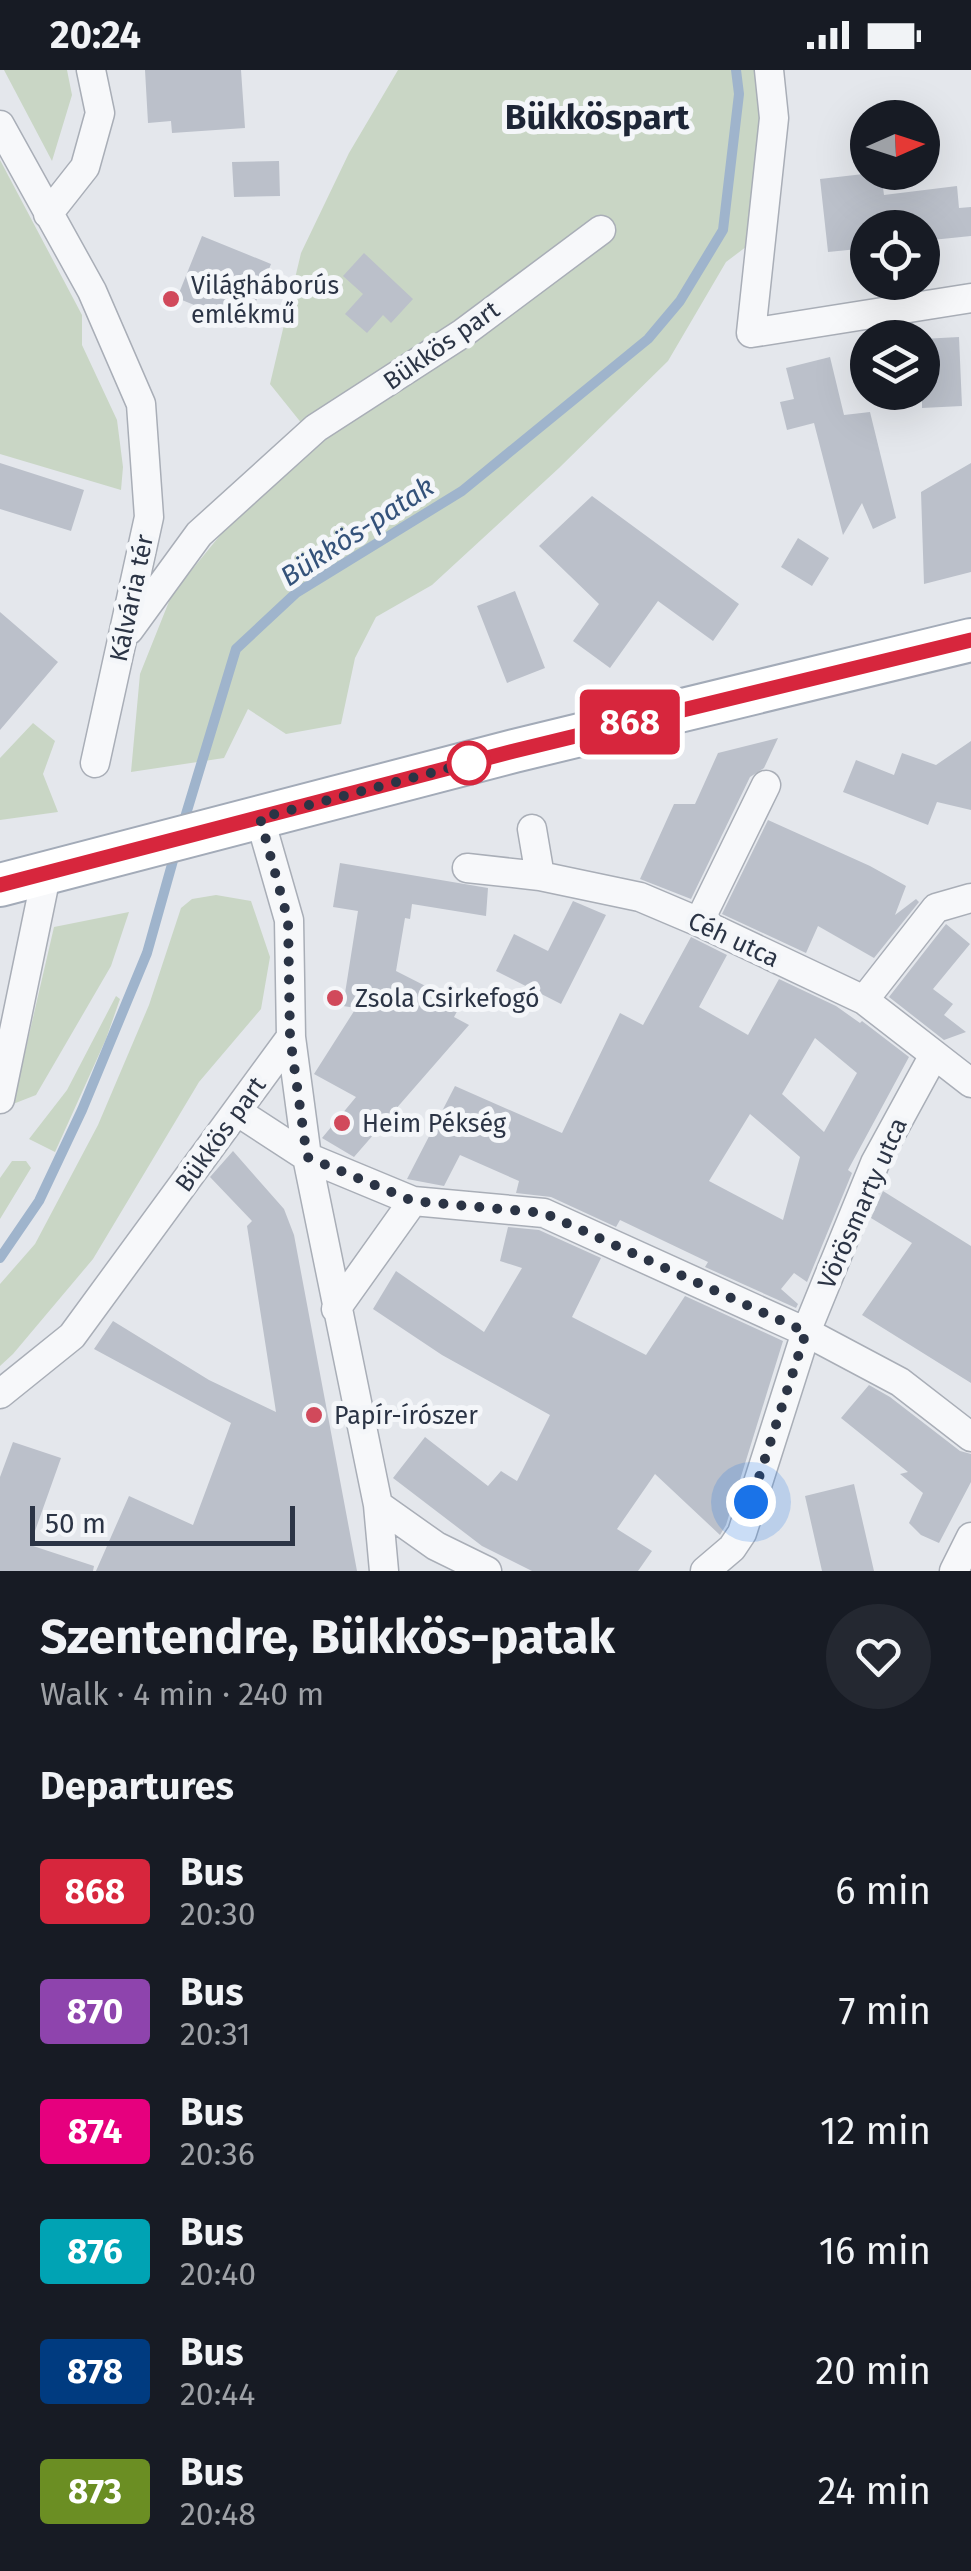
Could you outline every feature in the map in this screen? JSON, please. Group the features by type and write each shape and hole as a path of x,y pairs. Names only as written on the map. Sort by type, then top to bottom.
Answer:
{"main road":[{"path":"0,886 514,751 971,640"}],"street":[{"path":"48,214 85,167 100,112 91,70"},
{"path":"769,70 774,118 751,333 971,298"},
{"name":"Kálvária tér","path":"0,125 92,291 141,404 148,517 95,763"},
{"name":"Bükkös part","path":"123,638 199,534 316,428 463,333 600,230"},
{"path":"699,922 766,785"},
{"path":"252,821 288,920 290,1037 307,1157 378,1505 384,1571"},
{"path":"532,829 540,876"},
{"name":"Céh utca","path":"467,868 540,876 640,897 699,922 864,1000 971,1083"},
{"path":"0,1099 46,876"},
{"path":"864,1000 936,908 971,898"},
{"name":"Bükkös part","path":"0,1394 72,1336 290,1037"},
{"name":"Vörösmarty utca","path":"705,1571 732,1548 742,1533 806,1332 875,1163 934,1055"},
{"path":"238,1112 307,1157 413,1201 544,1213 806,1332 900,1382 971,1437"},
{"path":"336,1309 413,1201"},
{"path":"378,1505 436,1546 487,1571"},
{"path":"954,1571 971,1537"}],"green space":[{"path":"4,70 67,70 72,95 52,161"},
{"path":"398,70 782,70 775,225 726,262 668,361 432,585 376,617 355,658 341,724 286,734 248,709 224,758 131,772 140,674 172,594 222,533 319,445 270,384 301,253 349,153"},
{"path":"0,160 82,315 82,345 117,420 123,467 121,490 0,454"},
{"path":"33,723 55,741 43,774 58,812 0,820 0,758"},
{"path":"216,895 251,901 270,957 261,1009 199,1082 93,1259 0,1366 0,1284 35,1244 98,1125 149,1005 181,908 192,899"},
{"path":"129,912 111,966 36,1095 13,1104 54,927"},
{"path":"116,996 120,999 106,1039 55,1152 29,1139 67,1090"},
{"path":"12,1161 26,1161 31,1168 0,1219 0,1178"}],"building":[{"path":"145,70 241,70 245,128 172,133 171,121 148,123"},
{"path":"279,161 280,196 234,197 232,162"},
{"path":"850,176 850,190 883,190 884,195 957,186 959,208 971,207 971,236 940,239 940,210 850,210 850,250 828,252 820,179"},
{"path":"202,236 271,264 246,326 177,298"},
{"path":"364,253 413,299 391,323 383,315 367,333 345,314 363,294 343,276"},
{"path":"959,337 962,406 940,407 940,338"},
{"path":"830,357 844,415 870,412 896,518 873,529 862,503 843,535 814,423 787,430 780,402 794,399 786,368"},
{"path":"0,463 84,490 71,531 0,509"},
{"path":"971,463 971,572 924,584 921,492"},
{"path":"592,496 739,604 713,641 658,601 610,668 573,641 599,604 539,546"},
{"path":"798,538 829,558 812,586 781,567"},
{"path":"515,591 545,668 507,683 477,606"},
{"path":"0,612 58,662 0,730"},
{"path":"778,738 764,768 750,777 691,899 640,879 674,804 695,804 718,753"},
{"path":"971,741 971,810 937,802 928,825 843,792 856,760 894,775 902,753 936,765"},
{"path":"768,820 906,886 895,915 916,899 919,902 874,958 818,926 806,953 722,914"},
{"path":"340,863 488,888 486,916 412,904 410,919 405,918 396,971 461,1004 454,1017 469,1025 354,1157 322,1138 356,1097 314,1074 356,1008 343,1006 358,911 333,907"},
{"path":"573,901 606,915 561,1004 496,971 514,934 548,951"},
{"path":"946,924 970,944 933,989 953,1004 944,1015 966,1032 944,1040 889,997"},
{"path":"691,937 727,955 699,1007 748,1035 779,979 862,1021 909,1057 848,1170 852,1173 807,1282 794,1273 781,1289 798,1304 796,1308 705,1267 708,1262 620,1220 616,1227 551,1197 516,1193 519,1181 460,1155 444,1186 407,1179 455,1086 562,1133 620,1013 643,1025","holes":["815,1038 857,1073 824,1132 782,1094","750,1114 800,1157 783,1220 709,1181"]},
{"path":"233,1151 284,1209 294,1235 357,1571 96,1571 129,1496 193,1525 231,1423 94,1349 113,1321 209,1380 276,1412 247,1226 252,1221 210,1177"},
{"path":"883,1191 971,1246 971,1383 862,1315 912,1243 871,1218"},
{"path":"508,1227 539,1230 601,1258 572,1317 646,1355 685,1296 783,1341 720,1535 655,1474 617,1529 652,1551 638,1571 532,1571 482,1546 393,1478 425,1437 488,1486 501,1471 517,1481 550,1415 442,1355 373,1309 396,1271 484,1332 522,1268 500,1261"},
{"path":"869,1385 960,1451 971,1454 971,1482 939,1543 921,1535 909,1523 923,1493 900,1474 908,1472 841,1418"},
{"path":"13,1442 61,1458 30,1545 94,1566 93,1571 0,1571 0,1477"},
{"path":"854,1484 874,1571 822,1571 805,1496"}],"waterway":[{"name":"Bükkös-patak","path":"183,824 236,649 296,593 462,491 648,339 680,301 723,230 739,94 736,70"},
{"name":"Bükkös-patak","path":"0,1258 39,1201 82,1110 147,953 176,850"}],"bus line":[{"name":"868","path":"0,885 514,751 971,640"}],"place":[{"name":"Világháborús emlékmű","path":"171,299"},
{"name":"Zsola Csirkefogó","path":"335,998"},
{"name":"Heim Pékség","path":"342,1123"},
{"name":"Papír-írószer","path":"314,1415"}],"district":[{"name":"Bükköspart","path":"597,117"}],"route":[{"path":"469,763 476,761 260,818 288,920 290,1037 307,1157 413,1201 544,1213 806,1332 751,1502"}]}
